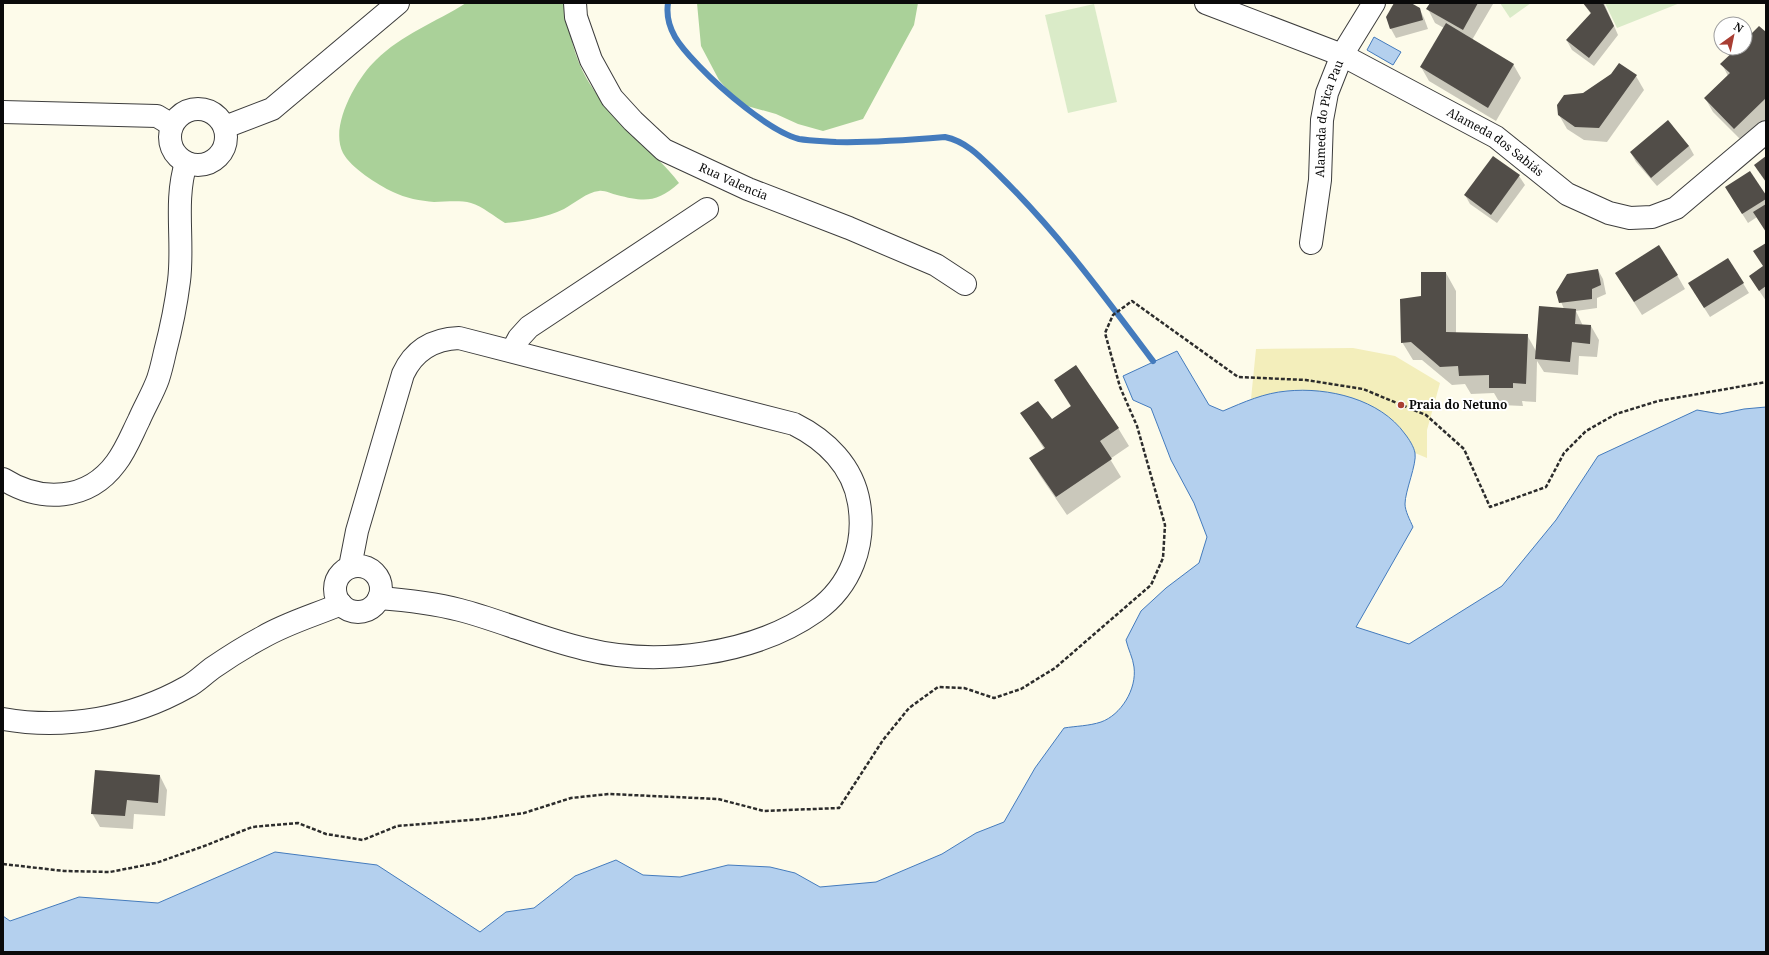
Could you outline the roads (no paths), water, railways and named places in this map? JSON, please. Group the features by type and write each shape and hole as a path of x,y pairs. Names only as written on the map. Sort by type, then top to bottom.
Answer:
{"street":[{"path":"225,127 272,109 398,3"},
{"name":"Rua Valencia","path":"575,3 576,17 591,60 612,98 633,121 664,150 748,189 849,228 936,265 965,284"},
{"name":"Alameda dos Sabiás","path":"1206,3 1342,55 1496,137 1567,194 1608,213 1630,218 1652,217 1676,208 1766,132"},
{"name":"Alameda do Pica Pau","path":"1311,243 1320,180 1322,120 1327,93 1342,55 1374,3"},
{"path":"199,108 210,111 219,117 225,127 227,138 224,149 218,158 208,164 197,166 186,163 177,156 171,147 169,136 172,125 178,116 188,110 199,108"},
{"path":"3,112 156,116 172,125"},
{"path":"3,479 29,492 44,495 72,493 97,482 108,473 124,451 158,378 169,337 179,279 180,186 186,163"},
{"path":"512,351 519,338 528,327 707,209"},
{"path":"350,567 357,531 402,374 407,364 422,349 435,342 449,338 459,338 512,351 794,424 823,442 846,467 859,498 862,515 859,549 846,580 823,606 809,616 784,629 731,648 674,656 644,657 614,654 585,649 434,604 379,598"},
{"path":"358,566 367,568 374,573 379,581 381,589 379,598 366,610 357,612 348,610 336,597 336,584 342,572 350,567 358,566"},
{"path":"3,719 39,723 66,723 104,718 142,708 189,686 213,668 264,636 294,622 341,604"}],"water":[{"path":"1374,37 1401,52 1393,65 1367,50"},
{"path":"1177,351 1209,405 1223,411 1254,398 1279,392 1303,390 1319,391 1352,398 1367,404 1382,412 1405,434 1414,448 1415,453 1405,504 1413,527 1356,627 1409,644 1502,586 1556,520 1598,456 1697,410 1720,414 1744,409 1766,407 1766,952 3,952 3,916 10,921 79,897 158,903 275,852 377,865 480,932 506,912 534,908 575,876 616,860 643,875 680,877 728,865 770,867 795,873 820,887 876,882 942,854 976,833 1004,822 1035,768 1064,728 1101,722 1115,714 1126,700 1133,684 1134,667 1126,640 1141,611 1166,588 1199,563 1207,537 1194,503 1171,460 1151,408 1133,400 1123,376"}],"waterway":[{"path":"668,3 667,13 672,30 681,45 693,59 732,97 760,118 787,134 799,139 836,142 877,142 945,137 954,139 976,153 1042,220 1080,266 1153,361"}],"place":[{"name":"Praia do Netuno","path":"1401,405"}]}
